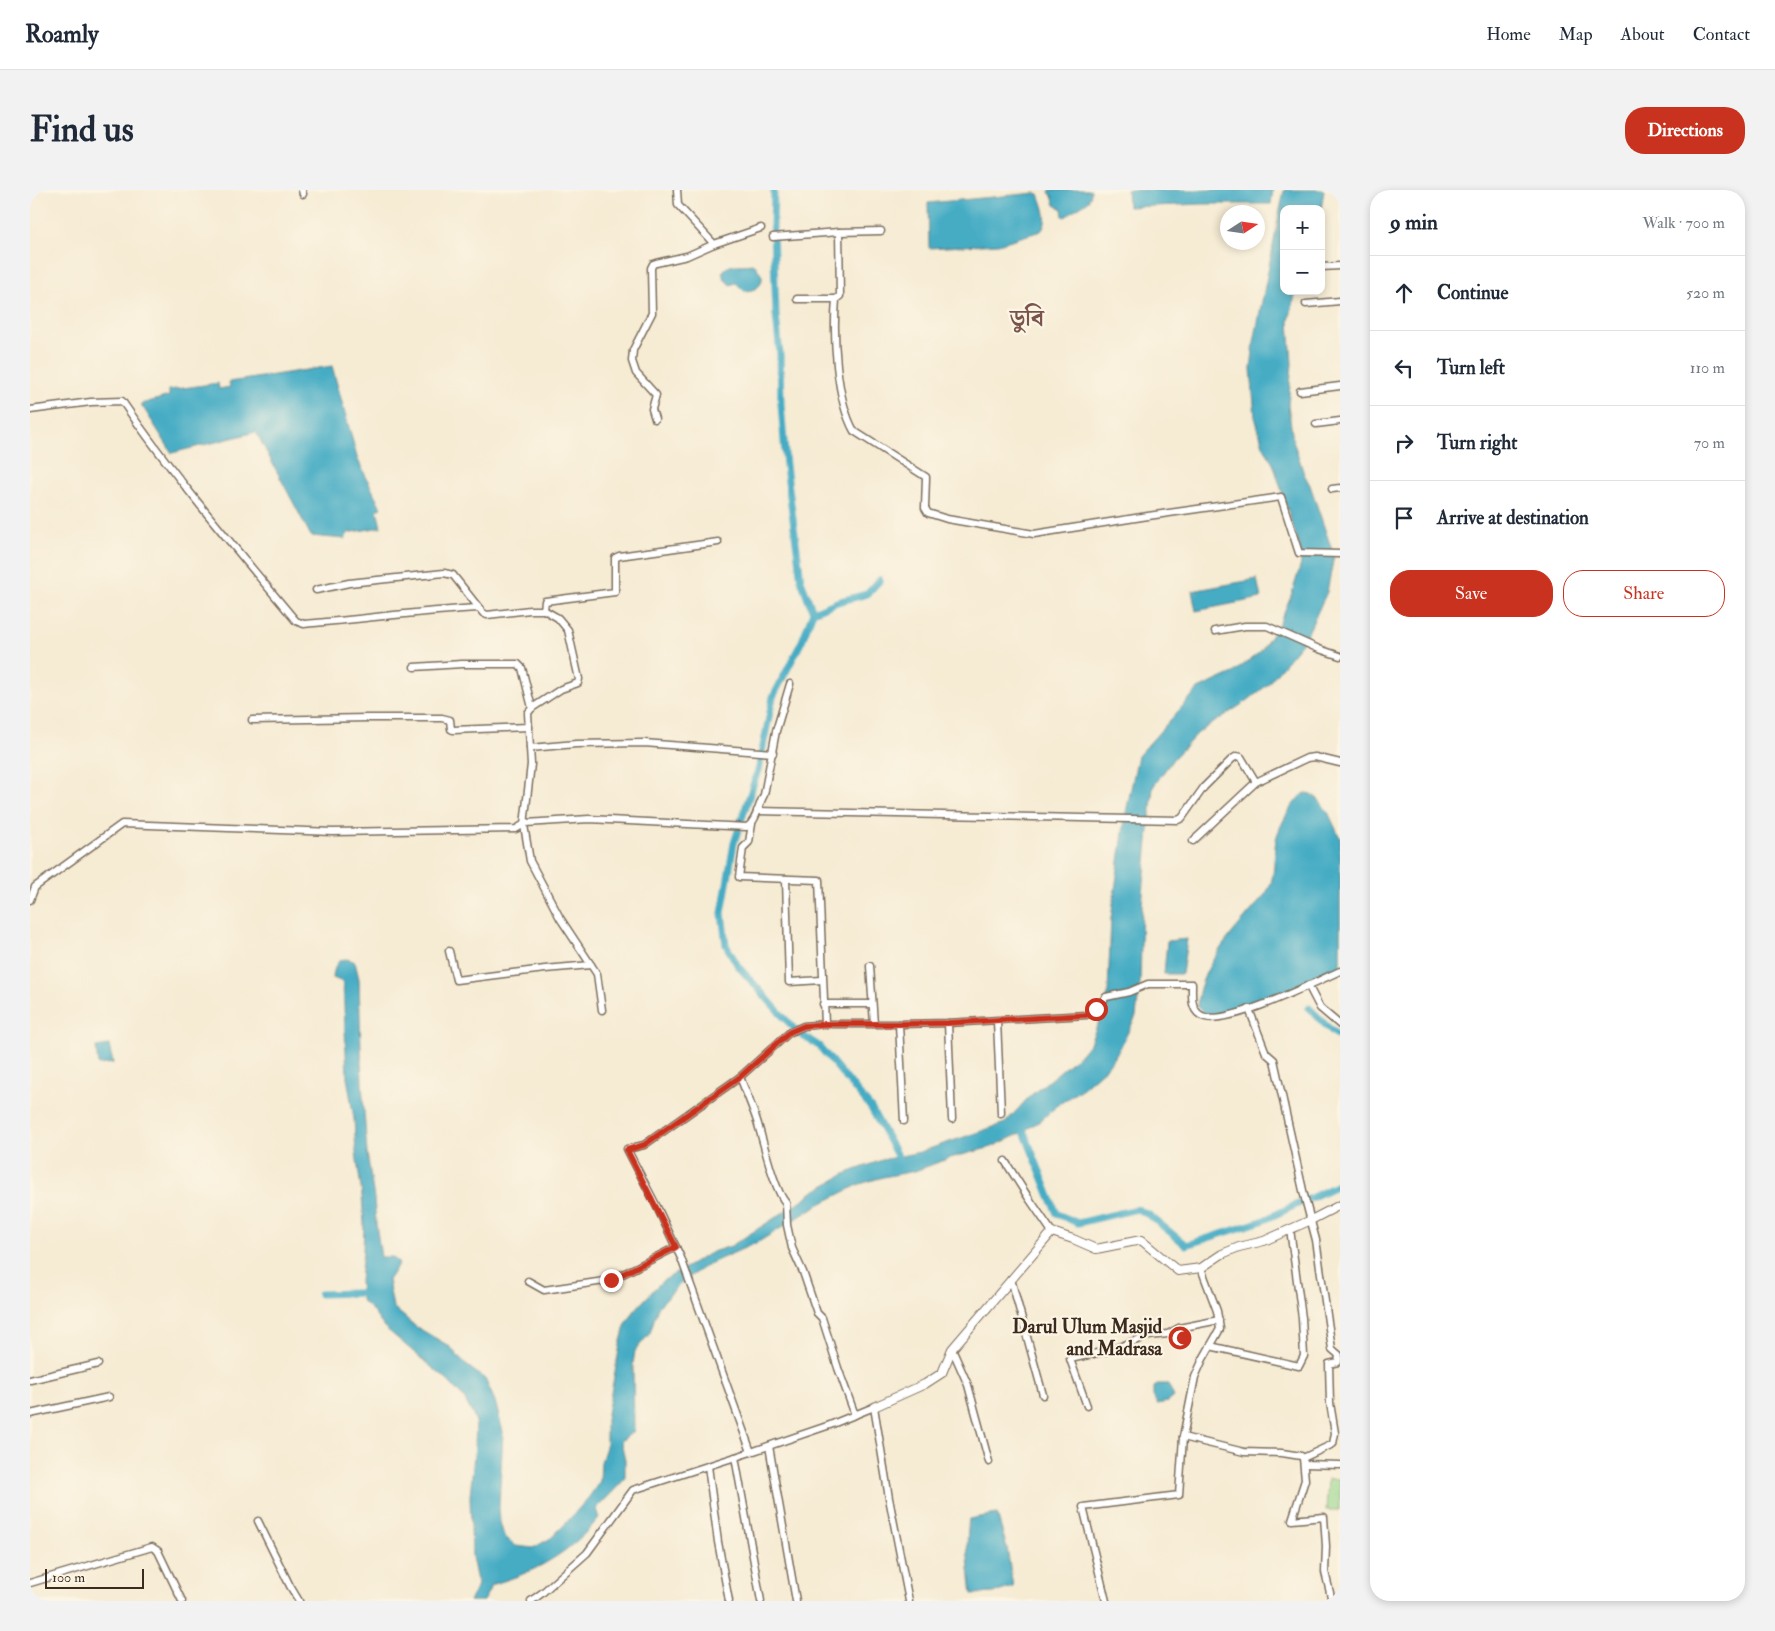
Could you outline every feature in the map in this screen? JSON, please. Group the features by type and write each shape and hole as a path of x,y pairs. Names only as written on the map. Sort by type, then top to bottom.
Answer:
{"street":[{"path":"677,190 678,204 714,244"},
{"path":"655,419 652,409 656,395 636,373 632,361 633,350 652,313 651,268 653,264 687,256 714,244 761,228"},
{"path":"773,237 881,231"},
{"path":"839,232 840,296 836,299 835,313 838,368 849,422 854,431 926,477 925,508 928,513 947,519 1034,534 1281,497 1299,553 1337,553"},
{"path":"1325,267 1340,266"},
{"path":"797,299 836,299"},
{"path":"1306,304 1340,301"},
{"path":"1300,391 1340,386"},
{"path":"30,410 91,402 122,401 148,439 296,621 304,624 479,608"},
{"path":"1316,424 1340,421"},
{"path":"1332,489 1340,488"},
{"path":"544,610 545,601 615,592 615,558 619,556 718,542"},
{"path":"316,590 350,583 444,573 454,575 479,608 487,615 544,610 558,618 568,630 579,678 578,683 561,689 532,708 528,713 530,764 524,825 530,861 560,918 597,974 602,1010"},
{"path":"1215,631 1254,626 1272,627 1304,643 1340,656"},
{"path":"414,667 462,664 518,664 522,668 532,708"},
{"path":"790,684 776,731 764,795 749,825 749,842 743,848 739,877 819,880 825,1024"},
{"path":"252,720 442,718 450,720 451,729 453,730 528,727"},
{"path":"530,748 576,744 644,743 773,752"},
{"path":"757,811 1178,820 1182,818 1204,787 1228,762 1237,756 1241,757 1256,782"},
{"path":"1193,841 1256,782 1307,758 1315,757 1340,763"},
{"path":"30,900 35,888 122,824 333,832 516,829 526,823 589,819 730,826 749,825"},
{"path":"786,879 788,982 822,980"},
{"path":"449,951 456,980 591,965"},
{"path":"870,966 874,1024"},
{"path":"751,1452 681,1258 627,1150 644,1145 740,1077 790,1032 804,1026 825,1024 948,1023 1086,1015 1093,1012 1106,997 1129,992 1148,984 1192,984 1193,1006 1204,1017 1220,1018 1280,998 1340,971"},
{"path":"1308,985 1320,1008 1340,1025"},
{"path":"823,1004 872,1004"},
{"path":"1250,1009 1266,1053 1274,1060 1322,1269 1332,1350 1339,1355 1339,1362 1329,1364 1330,1403 1335,1433 1333,1444 1304,1461"},
{"path":"997,1020 1001,1113"},
{"path":"948,1023 952,1119"},
{"path":"898,1024 904,1121"},
{"path":"740,1077 757,1119 773,1172 786,1202 786,1225 792,1248 803,1272 817,1313 822,1318 855,1415"},
{"path":"1005,1161 1052,1232 1096,1249 1141,1240 1178,1271 1201,1268 1222,1254 1239,1247 1264,1241 1340,1206"},
{"path":"1210,1346 1300,1366 1304,1356 1302,1318 1290,1230"},
{"path":"531,1601 587,1553 633,1490 770,1446 855,1415 925,1384 942,1373 952,1349 1052,1232"},
{"path":"528,1281 544,1290 611,1280 676,1247"},
{"path":"1106,1601 1083,1507 1179,1495 1183,1437 1195,1377 1220,1329 1217,1311 1201,1268"},
{"path":"1011,1279 1043,1395"},
{"path":"1088,1406 1070,1359 1112,1350 1148,1336 1168,1334 1179,1328 1219,1320"},
{"path":"952,1349 968,1385 989,1462"},
{"path":"30,1380 98,1364"},
{"path":"30,1414 109,1397"},
{"path":"874,1407 887,1489 910,1601"},
{"path":"1183,1437 1244,1452 1282,1453 1301,1456 1304,1461 1305,1480 1292,1520 1324,1518 1325,1572 1332,1601"},
{"path":"770,1446 796,1601"},
{"path":"735,1457 761,1601"},
{"path":"1304,1461 1340,1465"},
{"path":"708,1466 718,1542 729,1601"},
{"path":"258,1521 299,1601"},
{"path":"30,1583 152,1547 158,1551 182,1601"}],"green space":[{"path":"1328,1479 1340,1479 1340,1510 1326,1510"}],"water":[{"path":"1050,190 1091,190 1091,194 1087,202 1065,217 1063,216 1062,209 1055,205 1049,192"},
{"path":"1127,190 1273,190 1271,204 1128,207"},
{"path":"1284,190 1324,190 1322,205 1281,205"},
{"path":"1039,194 1045,213 1045,223 1041,231 998,244 929,248 928,203"},
{"path":"1280,210 1280,295 1295,295 1289,321 1292,364 1288,405 1293,440 1334,556 1327,592 1305,639 1266,686 1247,701 1198,733 1173,759 1153,787 1142,905 1140,984 1136,1016 1119,1050 1107,1067 1083,1088 1058,1105 1040,1121 1019,1134 992,1147 950,1158 915,1171 883,1177 860,1184 818,1205 760,1241 709,1264 684,1280 658,1307 650,1333 635,1351 633,1364 634,1431 621,1441 625,1460 625,1479 596,1509 599,1518 577,1541 551,1560 523,1574 493,1584 483,1601 469,1601 478,1586 472,1557 470,1496 476,1421 464,1398 448,1381 384,1327 371,1309 361,1300 360,1281 364,1225 362,1196 356,1153 354,1119 347,1077 343,982 333,978 336,965 345,959 355,962 359,979 362,1083 367,1153 376,1224 381,1257 393,1257 399,1264 388,1280 393,1307 415,1326 449,1346 465,1364 485,1379 495,1401 503,1432 500,1522 504,1536 516,1546 533,1548 551,1538 566,1523 589,1497 600,1481 601,1462 606,1447 606,1419 625,1326 635,1310 661,1282 712,1252 731,1246 813,1192 847,1173 882,1160 920,1152 1005,1123 1030,1096 1081,1054 1090,1043 1106,1004 1111,918 1126,812 1138,756 1198,689 1233,673 1261,651 1280,622 1301,564 1300,549 1274,466 1263,445 1255,417 1251,369 1254,342"},
{"path":"752,264 756,266 762,276 761,283 757,288 744,291 736,283 730,285 725,280 722,273 727,267"},
{"path":"332,366 358,460 381,508 377,510 381,527 348,533 345,539 311,536 256,432 172,453 141,404 169,396 169,390 218,383 219,389 230,387 229,382"},
{"path":"1257,579 1261,598 1196,611 1192,591"},
{"path":"1306,793 1312,794 1319,800 1328,812 1340,838 1340,970 1256,1005 1222,1014 1205,1015 1197,1007 1198,995 1207,971 1229,937 1269,888 1274,870 1276,840 1280,828 1292,806"},
{"path":"1187,939 1182,974 1164,974 1167,941"},
{"path":"109,1045 113,1063 98,1065 96,1047"},
{"path":"1160,1384 1168,1384 1174,1397 1168,1402 1157,1404 1153,1396 1153,1387"},
{"path":"997,1514 1007,1548 1013,1587 994,1593 972,1594 967,1547 969,1519"}],"waterway":[{"path":"774,190 773,229 776,315 786,466 801,580 813,612 802,641 773,697 759,767 734,843 722,913 726,945 738,966 797,1032 819,1046 871,1108 901,1163"},
{"path":"813,612 837,602 867,594 880,580"},
{"path":"1309,1008 1340,1037"},
{"path":"1021,1124 1057,1214 1078,1223 1137,1209 1149,1215 1186,1245 1262,1221 1340,1184"},
{"path":"320,1294 369,1294"}],"place":[{"name":"Darul Ulum Masjid and Madrasa","path":"1180,1338"}],"district":[{"name":"ডুবি","path":"1027,318"}],"route":[{"path":"611,1280 676,1247 627,1150 644,1145 740,1077 790,1032 804,1026 821,1024 948,1023 1086,1015 1096,1009"}]}
